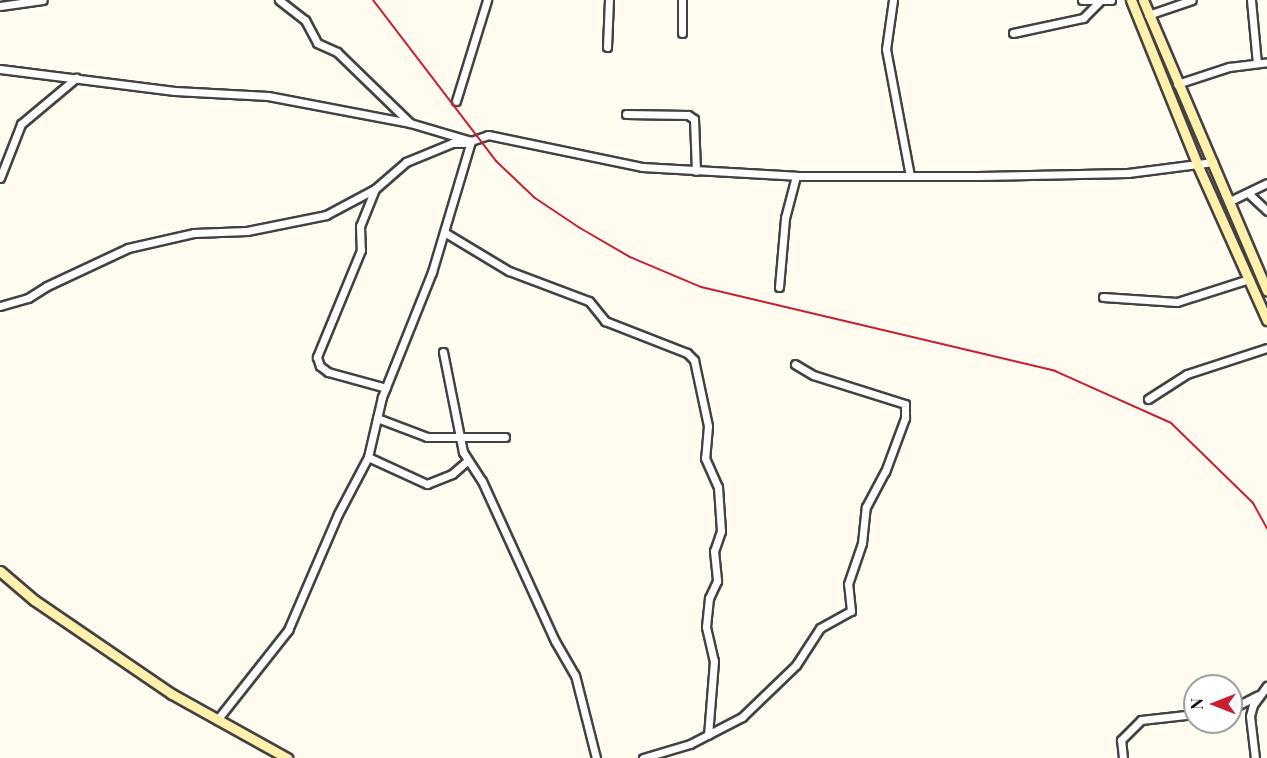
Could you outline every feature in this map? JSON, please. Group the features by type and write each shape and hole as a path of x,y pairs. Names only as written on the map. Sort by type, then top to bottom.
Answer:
{"main road":[{"path":"1131,0 1198,166 1267,320"},
{"path":"1143,0 1267,291"},
{"path":"0,571 34,600 217,720 286,758"}],"street":[{"path":"0,6 43,0"},
{"path":"279,0 305,20 317,44 337,52 410,123"},
{"path":"456,101 487,0"},
{"path":"607,47 609,0"},
{"path":"682,0 682,33"},
{"path":"893,0 886,57 910,176"},
{"path":"1083,0 1099,2 1111,0"},
{"path":"1148,15 1192,0"},
{"path":"1251,0 1257,63"},
{"path":"1013,33 1083,18 1099,2"},
{"path":"1177,84 1229,67 1267,62"},
{"path":"0,69 175,91 268,96 410,123 470,142"},
{"path":"0,178 21,124 76,78"},
{"path":"626,114 688,115 694,119 696,171"},
{"path":"0,306 28,298 46,286 128,248 194,233 238,232 314,219 352,203 375,189 406,162 456,142 470,142 488,135 607,161 696,171 796,176 1128,173 1198,166 1213,162"},
{"path":"217,720 288,630 338,514 368,457 386,388 444,232 470,142"},
{"path":"779,287 785,218 796,176"},
{"path":"1230,201 1249,194 1267,183"},
{"path":"375,189 360,226 362,250 317,357 320,366 328,372 386,388"},
{"path":"1249,194 1267,211"},
{"path":"444,232 509,271 589,301 609,322 687,353 694,360 708,426 705,458 718,487 721,531 714,550 717,581 709,598 706,627 714,661 708,735"},
{"path":"1103,297 1177,302 1249,279"},
{"path":"1148,399 1187,374 1267,348"},
{"path":"443,352 459,439 467,461 482,482 575,675 596,758"},
{"path":"643,758 708,735 742,717 796,665 820,628 851,611 849,584 862,543 866,507 885,472 904,418 901,400 813,375 795,364"},
{"path":"377,418 416,435 459,439 483,434 505,437"},
{"path":"368,457 427,484 452,474 467,461"},
{"path":"1243,703 1258,695 1267,686"},
{"path":"1255,758 1250,716 1258,695"},
{"path":"1123,758 1121,740 1141,720 1183,715"}],"railway":[{"path":"373,0 496,161 535,198 580,228 630,257 701,287 1055,371 1171,423 1253,503 1267,528"}]}
